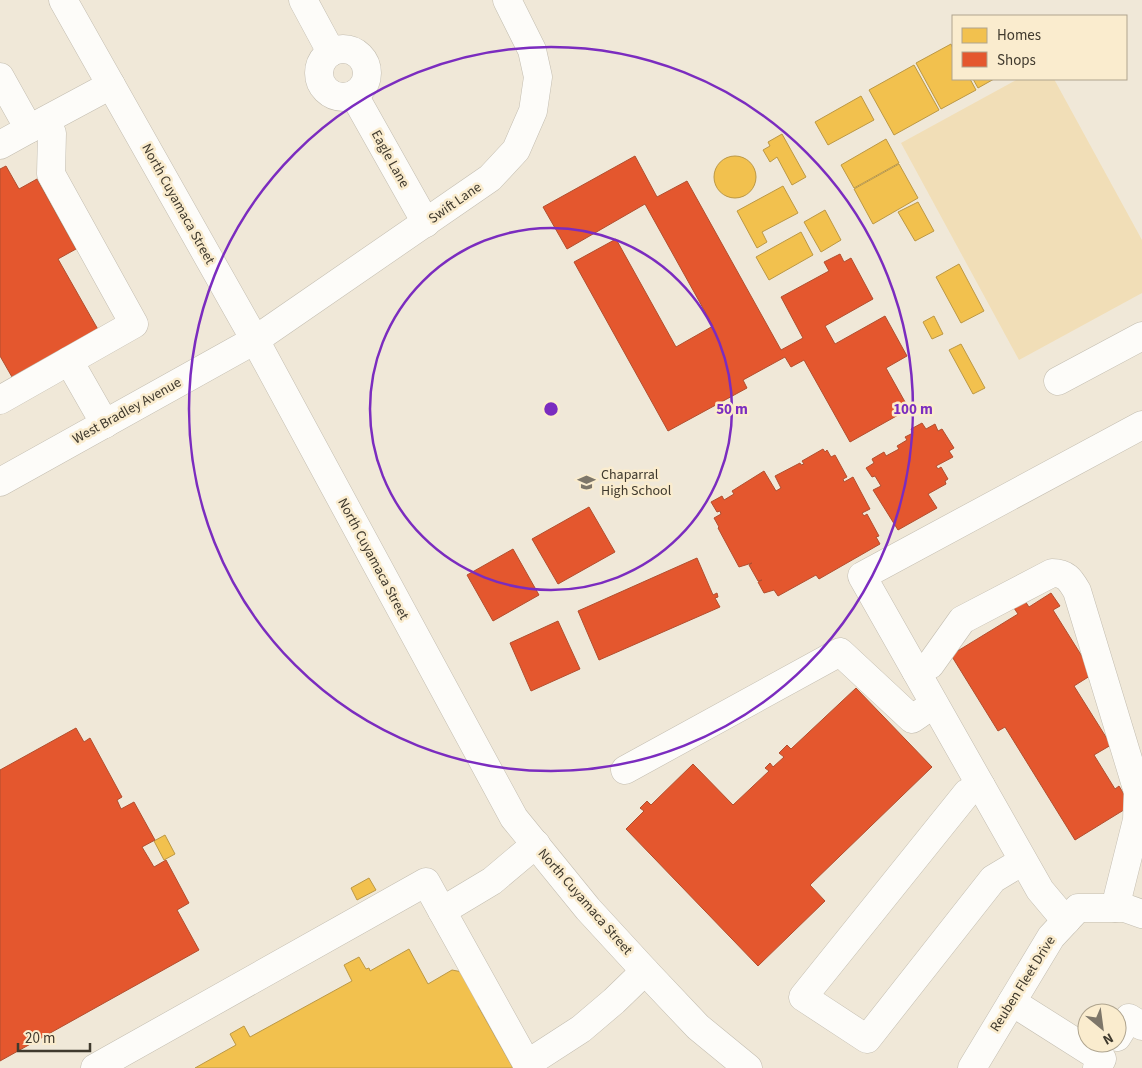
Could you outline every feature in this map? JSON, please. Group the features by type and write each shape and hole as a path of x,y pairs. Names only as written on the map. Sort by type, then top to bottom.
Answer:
{"main road":[{"name":"North Cuyamaca Street","path":"63,0 255,340 509,809 588,909 645,971 698,1027 748,1068"},
{"name":"Eagle Lane","path":"303,0 332,52 321,62 319,78 321,85 332,95 347,97 354,95 426,223"},
{"name":"Swift Lane","path":"255,340 490,178 516,150 533,111 538,77 532,50 507,0"},
{"path":"0,77 37,125 52,133 51,174 134,324 0,400"},
{"path":"0,146 111,86"},
{"path":"1058,381 1142,336"},
{"name":"West Bradley Avenue","path":"0,482 255,340"},
{"path":"69,361 105,424"},
{"path":"1066,921 1040,890 862,576 1142,425"},
{"path":"916,671 930,665 962,620 1052,573 1066,575 1072,581 1077,591 1138,792 1137,820 1115,908"},
{"path":"625,770 840,652 912,719 934,704"},
{"path":"981,786 967,793 803,997 867,1039 993,879 1024,861"},
{"path":"442,911 492,881 536,844"},
{"path":"95,1068 426,882 527,1064 581,1029 645,971"},
{"name":"Reuben Fleet Drive","path":"972,1068 1050,937 1078,908 1125,908 1142,914"},
{"path":"1012,1002 1104,1057"},
{"path":"1127,1022 1130,1018 1142,1026"}],"shaded area":[{"path":"1016,80 1055,80 1142,240 1142,293 1019,360 901,143"}],"building: Homes":[{"path":"951,44 952,80 971,80 976,90 941,109 916,63"},
{"path":"914,65 939,110 894,135 869,90"},
{"path":"974,80 992,80 978,88"},
{"path":"861,96 874,120 828,145 815,122"},
{"path":"782,134 806,177 792,185 777,157 770,162 763,150 770,146 768,142"},
{"path":"886,139 899,163 854,188 841,165"},
{"path":"739,156 747,159 753,165 756,177 753,189 747,195 731,198 723,195 717,189 714,173 717,165 723,159"},
{"path":"899,164 918,198 873,224 854,189"},
{"path":"783,186 798,213 762,232 767,242 757,248 737,211"},
{"path":"918,202 934,231 915,241 898,212"},
{"path":"825,210 841,240 821,252 804,222"},
{"path":"801,232 813,255 769,280 756,257"},
{"path":"959,264 984,311 961,323 936,277"},
{"path":"934,316 943,334 932,339 923,322"},
{"path":"961,344 985,388 973,394 949,350"},
{"path":"165,835 175,854 164,860 154,841"},
{"path":"369,878 376,890 357,900 351,888"},
{"path":"409,949 428,984 452,970 473,974 485,996 478,1006 513,1068 195,1068 236,1045 230,1034 244,1026 250,1037 352,981 344,965 359,957 366,969 369,968 370,971"}],"building: Shops":[{"path":"635,156 657,197 687,181 781,350 803,338 781,297 829,271 824,262 840,254 844,262 851,258 873,299 825,326 835,344 885,316 907,356 886,368 909,409 850,442 804,360 791,367 785,357 743,380 747,388 668,431 574,262 616,239 676,347 713,326 645,204 567,249 543,207"},
{"path":"6,166 19,189 37,179 76,249 58,259 100,333 73,343 12,377 0,356 0,169"},
{"path":"922,423 926,429 935,424 938,431 942,429 954,448 949,451 953,457 936,466 938,469 941,467 948,479 945,481 946,484 928,494 937,508 898,530 873,490 881,486 875,476 872,477 866,468 874,463 872,459 884,452 886,456 899,449 897,446 907,440 905,437 913,433 911,429"},
{"path":"823,449 825,452 827,450 831,457 835,455 847,477 843,479 844,482 853,477 870,509 862,513 864,516 867,514 879,536 876,537 880,544 819,579 816,575 778,596 774,590 764,593 758,582 762,580 758,581 749,565 752,563 739,567 714,518 721,514 720,511 717,512 711,502 722,496 724,500 734,494 732,491 764,471 776,491 781,488 775,476 800,463 801,465 804,464 802,461"},
{"path":"589,507 615,552 558,584 532,539"},
{"path":"513,549 539,595 493,621 467,575"},
{"path":"697,558 713,595 717,593 718,597 715,598 720,607 599,660 578,611"},
{"path":"1051,593 1060,606 1053,610 1093,674 1074,686 1111,745 1094,755 1115,789 1119,786 1128,801 1127,808 1075,840 1005,727 998,731 951,655 1018,614 1014,608 1025,601 1029,607"},
{"path":"558,621 580,669 531,691 510,643"},
{"path":"856,688 932,767 810,885 825,901 758,966 626,829 644,811 640,808 647,801 651,805 693,764 733,805 769,771 765,768 770,763 773,767 784,757 779,753 787,745 791,749"},
{"path":"76,728 84,742 90,738 122,797 117,800 121,809 134,802 155,840 142,847 154,867 166,860 189,903 177,910 199,950 0,1061 0,770"}],"place":[{"name":"Chaparral High School","path":"587,483"}]}
